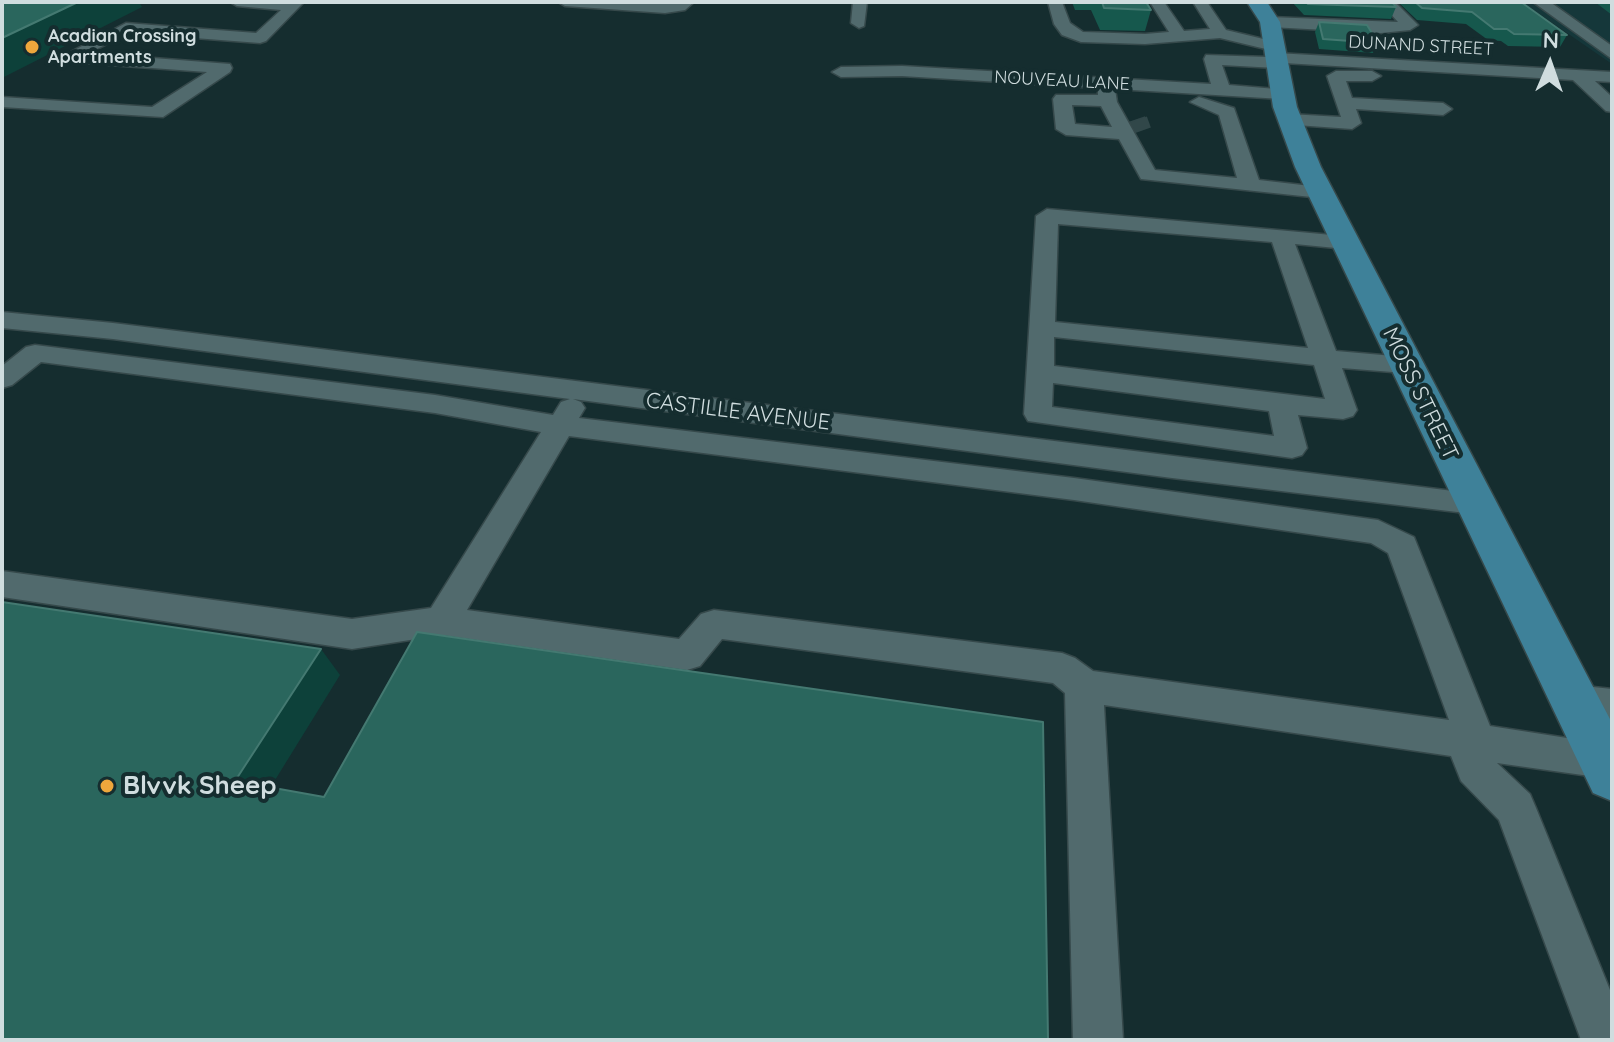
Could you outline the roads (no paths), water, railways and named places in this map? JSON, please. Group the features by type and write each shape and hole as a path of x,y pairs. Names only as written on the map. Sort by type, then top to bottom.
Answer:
{"main road":[{"name":"MOSS STREET","path":"1275,58 1321,192 1608,768"}],"street":[{"path":"237,2 295,4"},
{"path":"565,2 684,5"},
{"path":"859,23 860,2"},
{"path":"1055,2 1062,24 1068,32 1081,37 1145,39 1220,33 1275,58 1352,123 1336,76 1433,79 1424,66"},
{"path":"1157,2 1180,36"},
{"path":"1200,2 1220,33"},
{"path":"1222,91 1212,59 1275,58 1410,25 1387,2"},
{"path":"1540,2 1612,54"},
{"path":"2,102 156,113 224,68 295,4"},
{"path":"224,68 69,57 126,28 260,38"},
{"path":"1513,53 1533,73"},
{"path":"1582,55 1612,68"},
{"name":"DUNAND STREET","path":"1275,58 1612,77"},
{"name":"NOUVEAU LANE","path":"841,72 902,71 1107,94 1154,86 1197,95 1222,91 1275,58"},
{"path":"1150,65 1154,86"},
{"path":"1578,75 1612,107"},
{"path":"1107,94 1134,133 1148,175 1321,192"},
{"path":"1134,133 1066,129 1062,99 1107,94 1197,95 1227,112 1250,185"},
{"path":"1346,103 1443,109"},
{"path":"1281,404 1292,448 1038,414 1047,216 1346,242"},
{"path":"1040,373 1343,410 1281,236"},
{"name":"CASTILLE AVENUE","path":"2,320 113,331 1141,464 1474,503"},
{"path":"1042,328 1405,365"},
{"path":"1131,338 1141,464"},
{"path":"2,379 35,353 435,404 561,426 1074,489 1378,532 1402,546 1471,741 1475,768 1515,808 1606,1040"},
{"path":"442,621 581,392"},
{"path":"2,584 352,634 442,621 687,655 714,624 1062,669 1084,686 1471,741 1608,768"},
{"path":"1084,686 1098,1040"},
{"path":"1575,701 1612,706"}],"tunnel":[{"path":"1137,120 1141,131"}],"place":[{"name":"Acadian Crossing Apartments","path":"32,47"},
{"name":"Blvvk Sheep","path":"107,786"}]}
